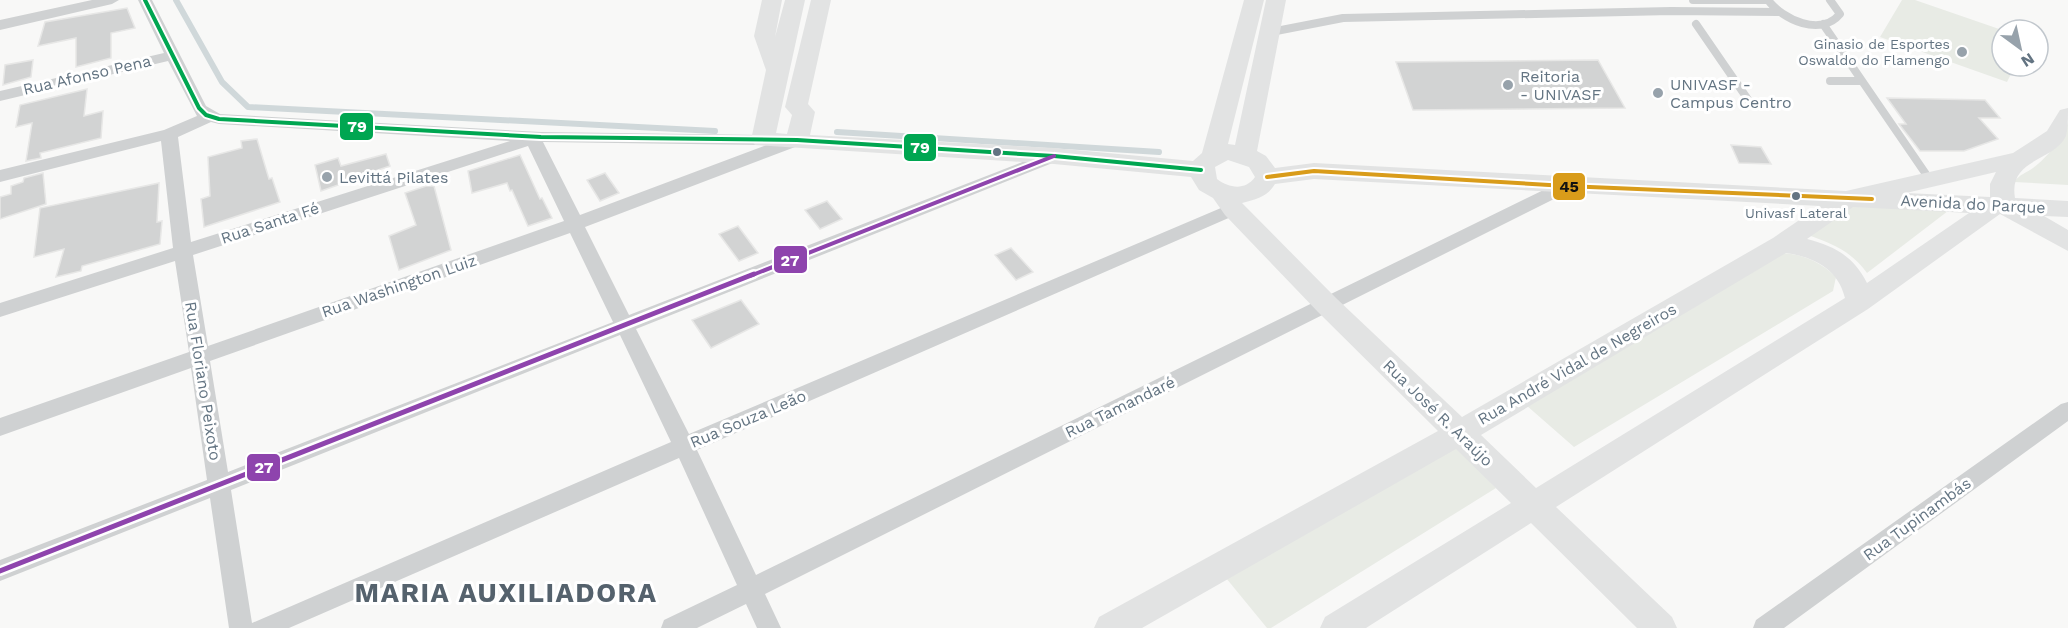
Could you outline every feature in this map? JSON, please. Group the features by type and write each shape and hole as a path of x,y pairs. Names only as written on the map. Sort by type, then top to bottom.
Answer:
{"main road":[{"path":"772,0 764,27 764,43 777,70"},
{"path":"795,0 768,107 763,140 1207,163 1228,152 1245,154 1261,164 1267,177 1262,187 1228,201 1206,183 1207,163 1254,0"},
{"path":"797,140 800,109 821,0"},
{"path":"1245,154 1276,0"},
{"path":"768,107 800,109"},
{"path":"800,109 815,132 824,139 841,143"},
{"path":"2001,205 2002,180 2020,159 2055,136 2068,115"},
{"path":"1849,198 2020,159"},
{"name":"Avenida do Parque","path":"1267,177 1314,171 1566,186 2068,208"},
{"name":"Rua André Vidal de Negreiros","path":"1111,628 1458,434 1782,244 1849,198"},
{"name":"Rua José R. Araújo","path":"1228,201 1327,305 1660,628"},
{"path":"2001,205 2068,242"},
{"path":"1337,628 1859,302 2001,205"},
{"path":"1782,244 1804,245 1841,264 1852,276 1859,302"}],"street":[{"path":"0,25 112,0"},
{"path":"145,0 199,108 209,117"},
{"name":"Rua Afonso Pena","path":"0,96 174,55"},
{"path":"0,176 169,134 209,117 262,123 537,138 763,140"},
{"name":"Rua Floriano Peixoto","path":"169,134 183,250 241,628"},
{"path":"537,138 622,325 684,446 770,628"},
{"name":"Rua Santa Fé","path":"0,310 537,138"},
{"name":"Rua Washington Luiz","path":"0,427 575,224 797,140"},
{"path":"0,571 1054,156"},
{"name":"Rua Tamandaré","path":"673,628 1566,186"},
{"name":"Rua Souza Leão","path":"262,628 684,446 1228,201"},
{"name":"Rua Tupinambás","path":"1765,628 2068,410"}],"lane":[{"path":"1693,0 1768,0 1778,12 1799,22 1822,24 1832,22 1840,14 1830,0"},
{"path":"1268,32 1343,18 1671,11 1778,12"},
{"path":"1696,24 1749,101"},
{"path":"1822,24 1930,180"},
{"path":"1830,81 1860,81"}],"shaded area":[{"name":"Ginasio de Esportes Oswaldo do Flamengo","path":"1902,0 1915,0 1990,26 1990,76 1880,37"},
{"name":"Ginasio de Esportes Oswaldo do Flamengo","path":"1996,78 2009,78 2007,82"},
{"path":"2068,122 2068,185 2014,182 2049,153"},
{"path":"1855,205 1948,211 1867,273 1855,259 1841,249 1808,235"},
{"path":"1774,253 1792,254 1815,261 1836,277 1833,291 1574,447 1517,397"},
{"path":"1449,438 1496,488 1271,628 1267,628 1217,567"}],"building":[{"path":"127,8 135,28 111,33 111,58 76,67 76,38 38,46 45,22"},
{"path":"33,60 31,77 3,85 5,65"},
{"name":"Reitoria - UNIVASF","path":"1598,60 1625,108 1413,110 1396,62"},
{"path":"87,89 84,116 103,111 101,138 40,153 41,158 26,161 32,123 16,127 20,105"},
{"path":"1887,98 1985,100 2000,118 1979,118 1998,139 1964,151 1920,151 1899,124 1906,124"},
{"path":"257,139 269,179 272,178 280,202 204,227 201,199 210,196 208,157 242,148 241,141"},
{"path":"1731,145 1761,147 1771,164 1739,163"},
{"path":"386,154 390,166 372,172 373,178 352,183 352,180 321,191 315,165 338,158 341,166"},
{"path":"520,155 540,199 542,198 552,218 528,226 507,183 472,193 468,171"},
{"path":"43,173 46,204 0,219 0,197 11,194 11,186 23,182 24,178"},
{"path":"605,173 619,193 600,201 587,180"},
{"path":"159,183 157,222 162,221 160,244 82,266 81,271 56,277 64,249 34,257 40,208"},
{"path":"426,186 434,186 451,250 399,270 389,236 416,225 405,193"},
{"path":"827,201 842,219 820,229 805,210"},
{"path":"738,226 758,253 739,261 719,234"},
{"path":"1011,248 1033,272 1016,280 995,255"},
{"path":"741,300 759,324 711,348 692,320"}],"waterway":[{"path":"176,0 222,82 248,107 715,131"},
{"path":"837,132 1159,152"}],"transit line":[{"name":"79","path":"145,0 199,108 206,115 219,119 541,137 797,140 1054,156 1201,170"},
{"name":"27","path":"0,571 1054,156"},
{"name":"45","path":"1267,177 1314,171 1566,186 1872,199"}],"place":[{"name":"Ginasio de Esportes Oswaldo do Flamengo","path":"1962,52"},
{"name":"Reitoria - UNIVASF","path":"1508,85"},
{"name":"UNIVASF - Campus Centro","path":"1658,93"},
{"name":"Levittá Pilates","path":"327,177"},
{"name":"Univasf Lateral","path":"1796,196"}],"district":[{"name":"MARIA AUXILIADORA","path":"506,593"}]}
